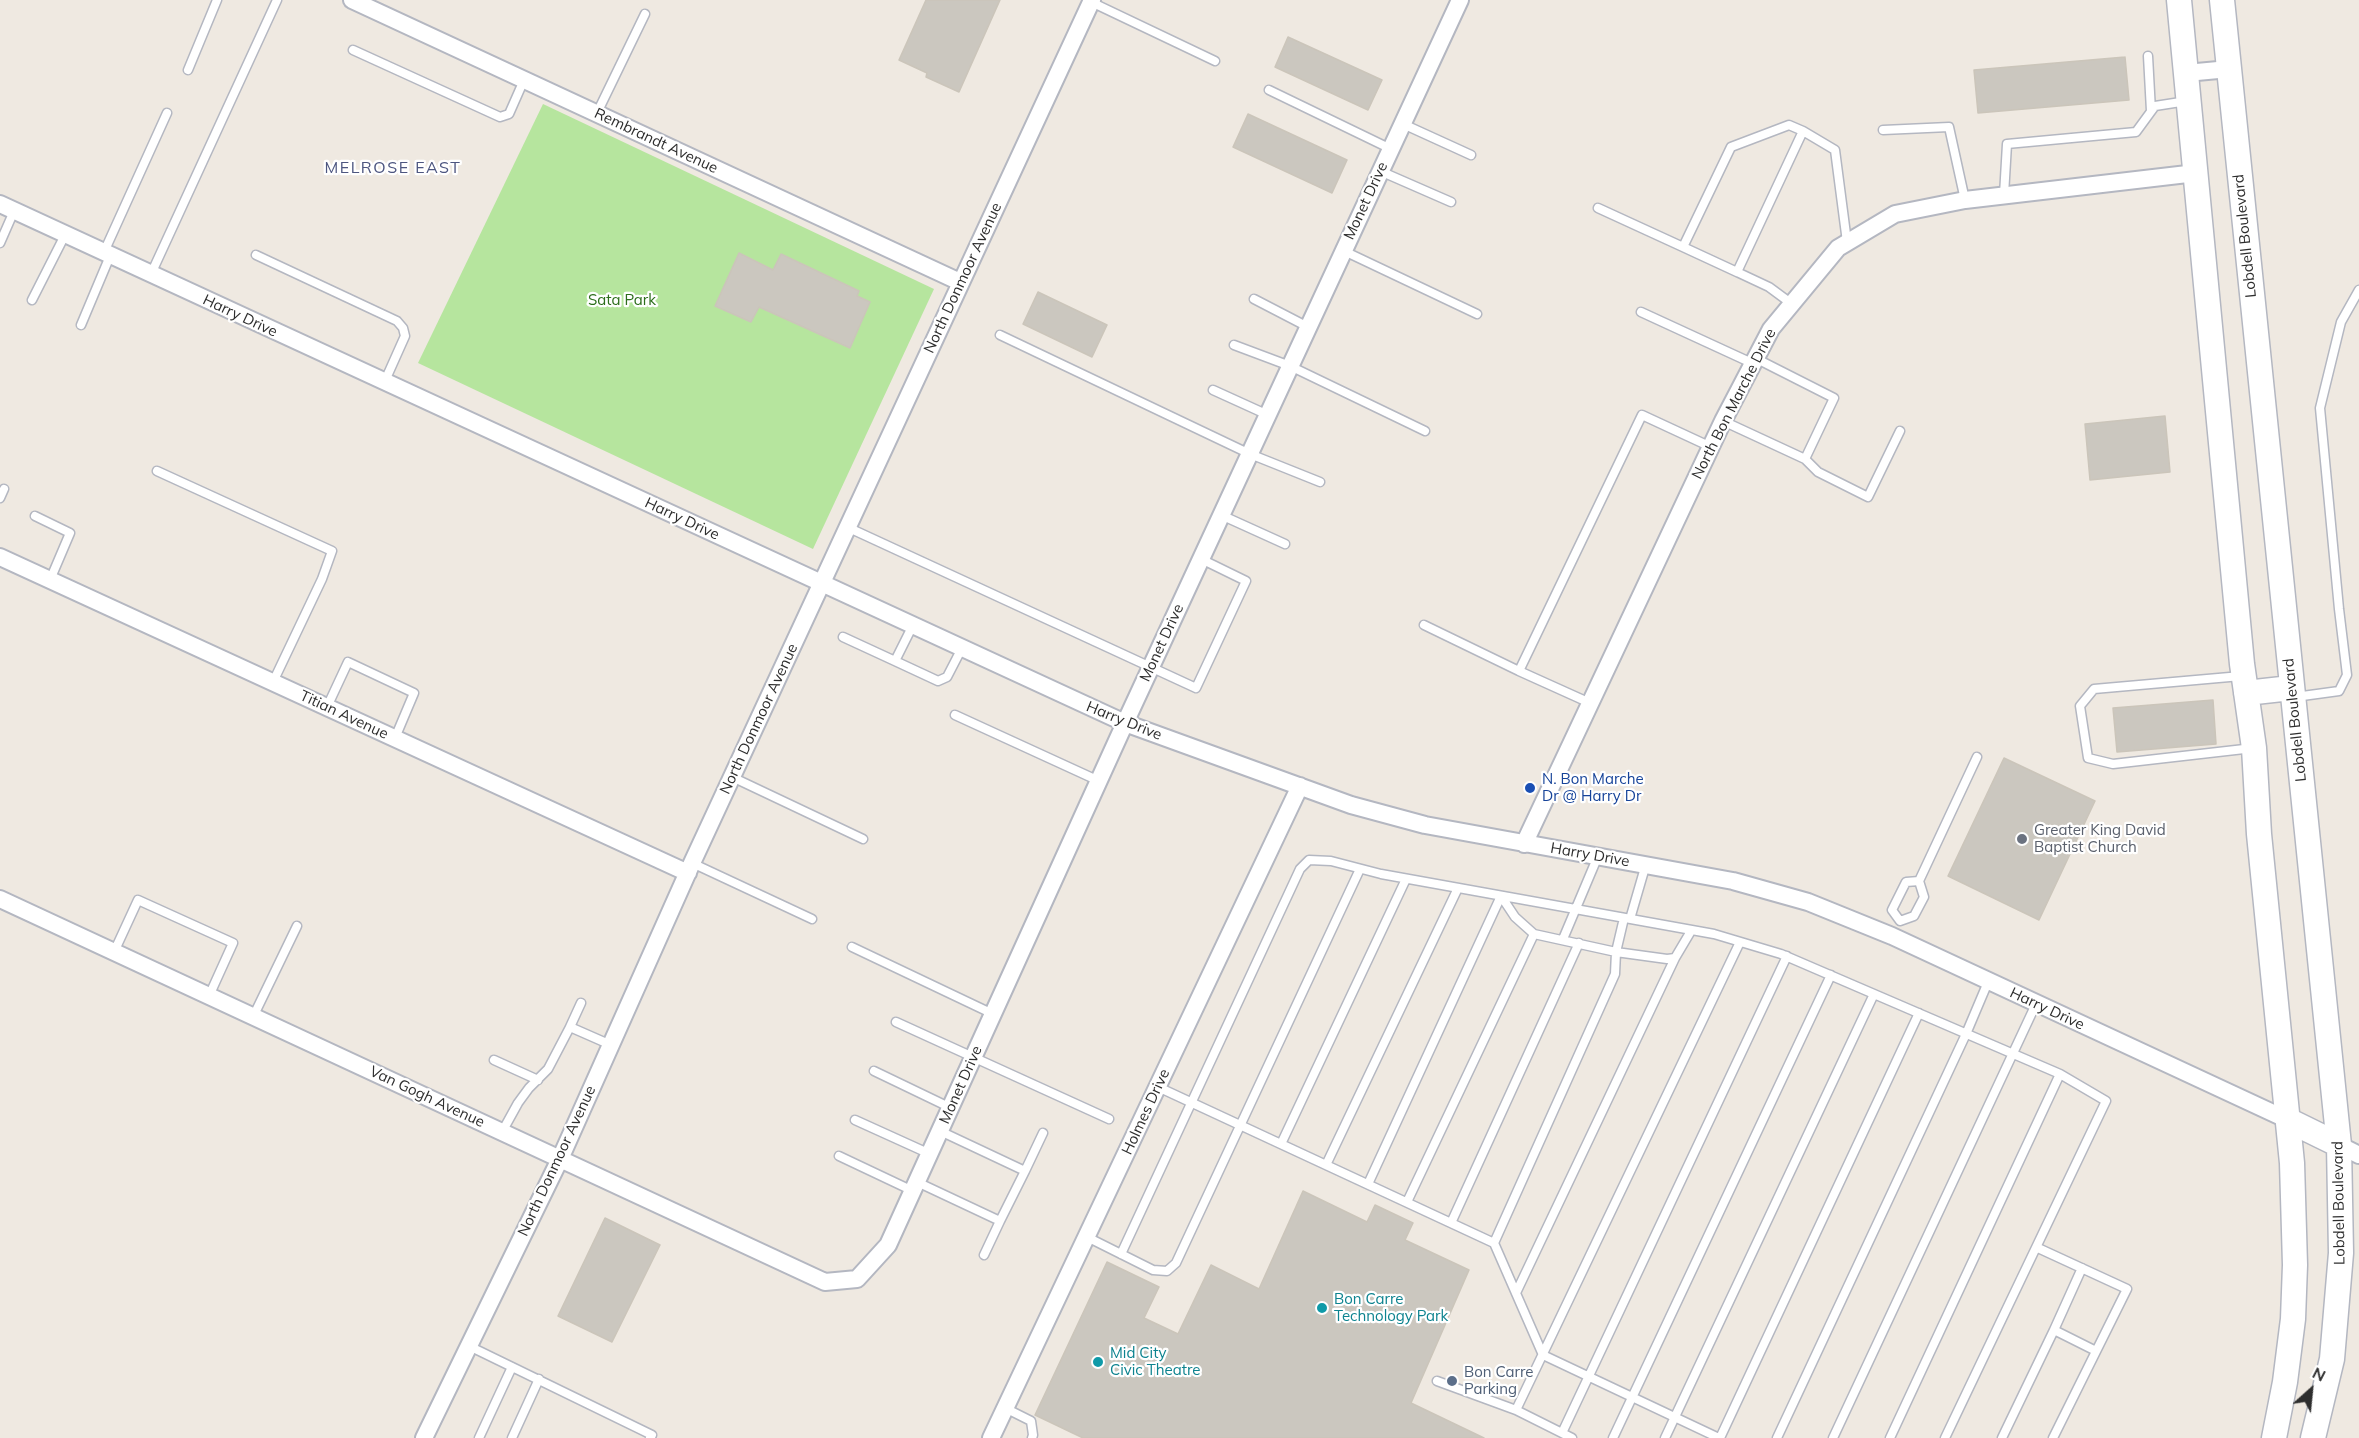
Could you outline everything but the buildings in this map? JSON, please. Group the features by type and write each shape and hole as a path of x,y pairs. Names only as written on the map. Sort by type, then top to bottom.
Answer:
{"main road":[{"path":"2179,0 2245,685 2254,748 2259,834 2288,1120 2294,1215 2293,1318 2285,1382 2274,1438"},
{"name":"Lobdell Boulevard","path":"2222,0 2292,692 2349,1150 2332,1359 2313,1438"},
{"path":"2245,685 2292,692"},
{"path":"2288,1120 2349,1150"}],"street":[{"name":"Rembrandt Avenue","path":"352,0 960,282"},
{"name":"Monet Drive","path":"857,1279 888,1245 1125,723 1460,0"},
{"name":"North Donmoor Avenue","path":"424,1438 560,1159 690,868 1090,1"},
{"path":"2186,73 2229,69"},
{"name":"North Bon Marche Drive","path":"1524,844 1723,421 1771,329 1838,248 1895,214 1965,200 2196,173"},
{"name":"Harry Drive","path":"7,208 1125,723 1351,805 1425,825 1646,864 1776,892 1841,914 1896,929 1988,982 2288,1120"},
{"name":"Titian Avenue","path":"0,557 395,738 690,868"},
{"name":"Holmes Drive","path":"991,1438 1300,786"},
{"name":"Van Gogh Avenue","path":"0,899 825,1282 857,1279"}],"lane":[{"path":"188,70 218,0"},
{"path":"151,274 277,0"},
{"path":"1090,1 1215,61"},
{"path":"597,113 645,14"},
{"path":"353,50 500,117 509,114 524,80"},
{"path":"2148,56 2151,111"},
{"path":"1269,90 1391,149"},
{"path":"2004,195 2007,144 2136,132 2155,106 2189,101"},
{"path":"81,325 107,254 167,113"},
{"path":"1402,124 1471,155"},
{"path":"1683,247 1731,147 1789,125 1835,150 1847,243"},
{"path":"1883,130 1949,127 1965,200"},
{"path":"1737,272 1803,131"},
{"path":"1380,171 1451,202"},
{"path":"0,243 7,208"},
{"path":"1599,208 1769,286 1792,304"},
{"path":"32,300 64,234"},
{"path":"1344,251 1477,314"},
{"path":"256,255 398,321 405,336 384,383"},
{"path":"2292,692 2339,691 2347,675 2320,408 2341,322 2359,290"},
{"path":"1254,299 1308,327"},
{"path":"1641,312 1834,398 1805,459"},
{"path":"1000,335 1250,454 1320,482"},
{"path":"1234,345 1290,366 1425,431"},
{"path":"1213,390 1268,415"},
{"path":"1519,672 1642,415 1711,447"},
{"path":"1723,421 1805,459 1818,472 1868,497 1900,431"},
{"path":"157,471 332,550 322,579 273,682"},
{"path":"0,498 4,489"},
{"path":"1221,515 1285,544"},
{"path":"35,516 70,533 50,580"},
{"path":"847,527 1196,688 1246,581 1201,559"},
{"path":"895,661 913,625"},
{"path":"1424,625 1519,672 1590,703"},
{"path":"843,637 938,681 947,677 962,648"},
{"path":"327,707 348,662 414,693 395,738"},
{"path":"2245,685 2094,689 2080,706 2088,758 2113,764 2254,748"},
{"path":"955,714 1099,781"},
{"path":"1919,881 1906,882 1901,891 1892,910 1896,929 1914,916 1924,897 1919,881 1977,757"},
{"path":"732,777 863,839"},
{"path":"1563,939 1598,856"},
{"path":"1121,1254 1300,869 1309,860 1331,861 1406,879 1691,931 1787,956 2060,1074 2106,1101 1946,1438"},
{"path":"1494,1243 1615,974 1616,952 1646,864"},
{"path":"690,868 812,919"},
{"path":"1087,1237 1154,1270 1167,1271 1176,1263 1360,869"},
{"path":"1281,1144 1406,879"},
{"path":"1326,1165 1458,888"},
{"path":"1501,896 1515,917 1534,934 1616,952 1667,959 1675,958"},
{"path":"1368,1184 1501,896"},
{"path":"114,952 138,900 233,943 209,996"},
{"path":"253,1017 297,926"},
{"path":"1516,1293 1675,958 1691,931"},
{"path":"1407,1202 1534,934"},
{"path":"1516,1410 1740,942"},
{"path":"1451,1222 1579,943"},
{"path":"852,947 993,1014"},
{"path":"1562,1433 1787,956"},
{"path":"1613,1438 1831,975"},
{"path":"1777,1438 1966,1034 1988,982"},
{"path":"1665,1438 1874,994"},
{"path":"502,1132 518,1103 548,1069 581,1003"},
{"path":"1833,1438 2036,1004"},
{"path":"1158,1087 1494,1243 1543,1355 1719,1438 1919,1013"},
{"path":"896,1022 1109,1119"},
{"path":"570,1027 611,1045"},
{"path":"494,1060 538,1080"},
{"path":"874,1071 951,1108"},
{"path":"1890,1438 2060,1074"},
{"path":"855,1120 930,1154"},
{"path":"940,1131 1025,1171"},
{"path":"984,1255 1043,1133"},
{"path":"839,1156 1000,1221"},
{"path":"2038,1248 2127,1289 2053,1438"},
{"path":"2002,1438 2082,1268"},
{"path":"2054,1330 2096,1351"},
{"path":"469,1346 652,1435 650,1438"},
{"path":"479,1438 512,1367"},
{"path":"512,1438 539,1379"},
{"path":"1437,1380 1516,1410 1572,1438"},
{"path":"1005,1408 1031,1421 1032,1438"}],"green space":[{"name":"Sata Park","path":"543,104 934,289 813,549 418,363"}],"place":[{"name":"N. Bon Marche Dr @ Harry Dr","path":"1530,788"},
{"name":"Greater King David Baptist Church","path":"2022,839"},
{"name":"Bon Carre Technology Park","path":"1322,1308"},
{"name":"Mid City Civic Theatre","path":"1098,1362"},
{"name":"Bon Carre Parking","path":"1452,1381"}],"district":[{"name":"MELROSE EAST","path":"393,168"}]}
